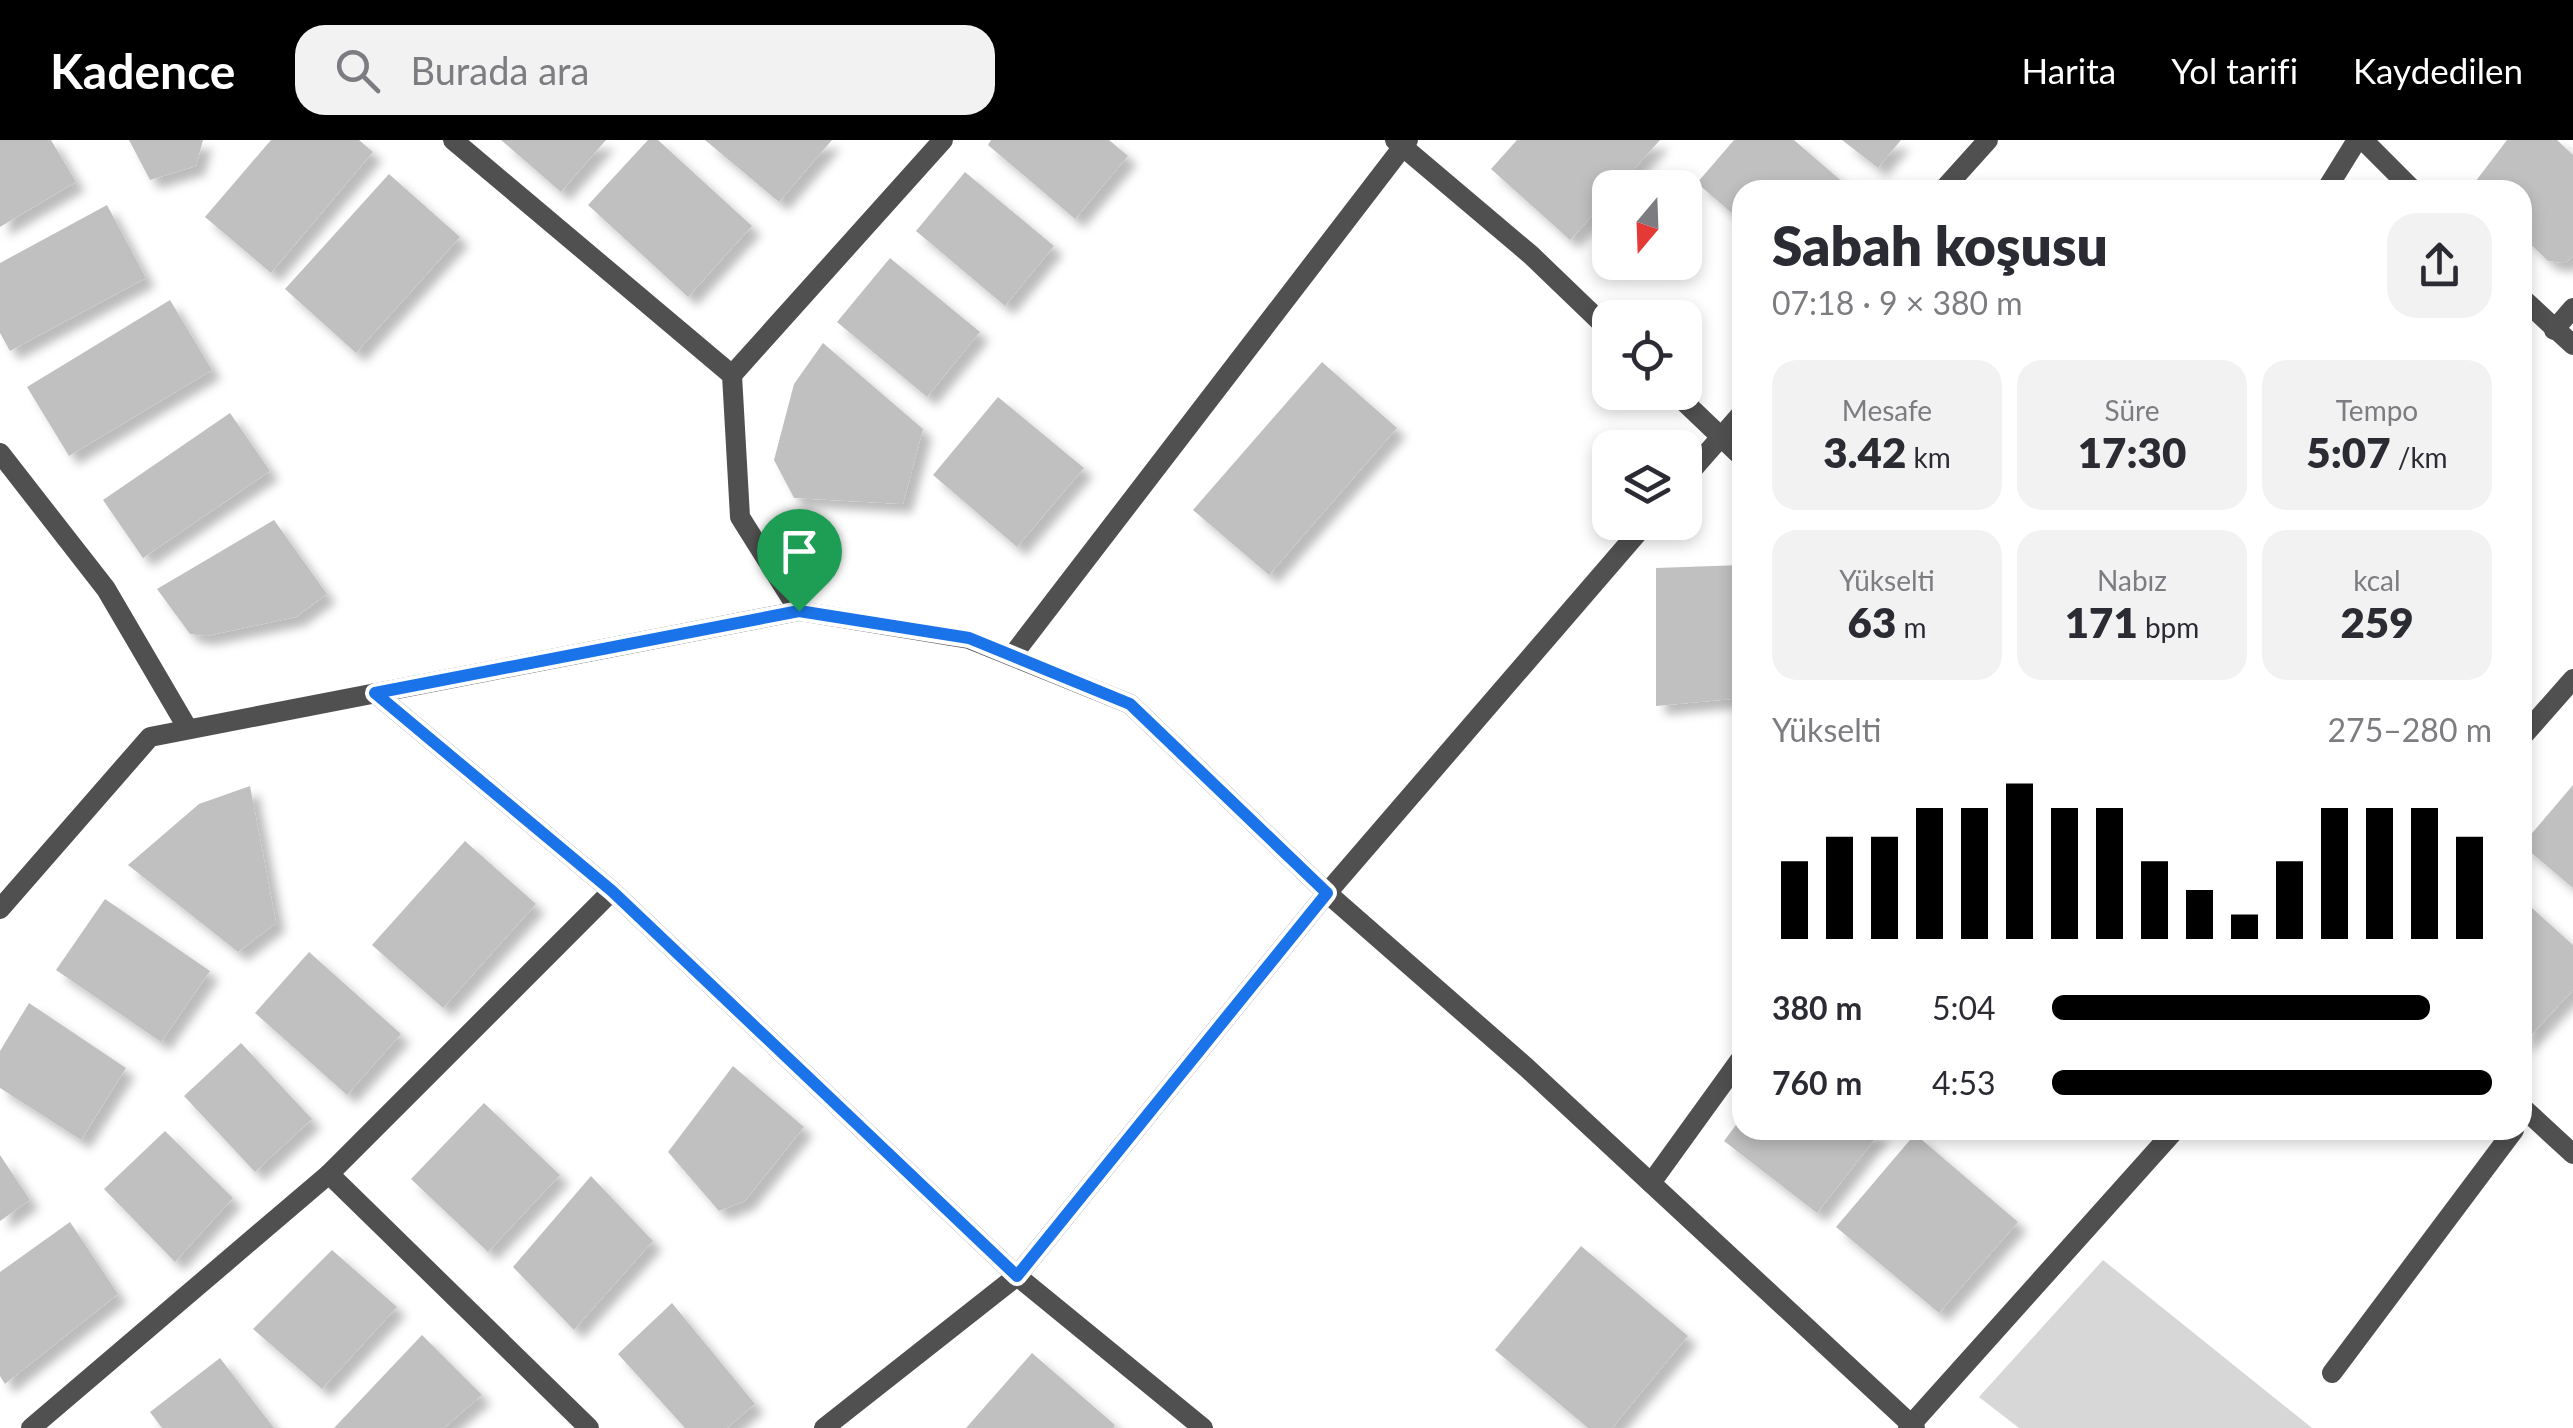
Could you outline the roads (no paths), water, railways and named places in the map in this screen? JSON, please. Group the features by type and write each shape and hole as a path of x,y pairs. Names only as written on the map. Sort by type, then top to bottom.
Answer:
{"street":[{"path":"453,140 732,375"},
{"path":"799,611 740,517 732,375 943,140"},
{"path":"1952,180 1988,140"},
{"path":"2333,180 2360,140 2402,180"},
{"path":"1012,656 1402,142 1592,314"},
{"path":"2532,308 2573,346"},
{"path":"2554,330 2573,308"},
{"path":"1692,410 1732,448"},
{"path":"1702,459 1732,424"},
{"path":"0,454 106,590 188,729"},
{"path":"824,1428 1017,1276 1327,893 1631,540"},
{"path":"0,909 150,736 799,611 969,638 1130,704 1327,893 1651,1182 1911,1427 2165,1140"},
{"path":"2532,726 2573,679"},
{"path":"375,693 612,891 1017,1276 1203,1428"},
{"path":"31,1428 328,1174 612,891"},
{"path":"1651,1182 1732,1072"},
{"path":"2532,1119 2573,1154"},
{"path":"2332,1373 2507,1140"},
{"path":"328,1174 589,1428"}]}
